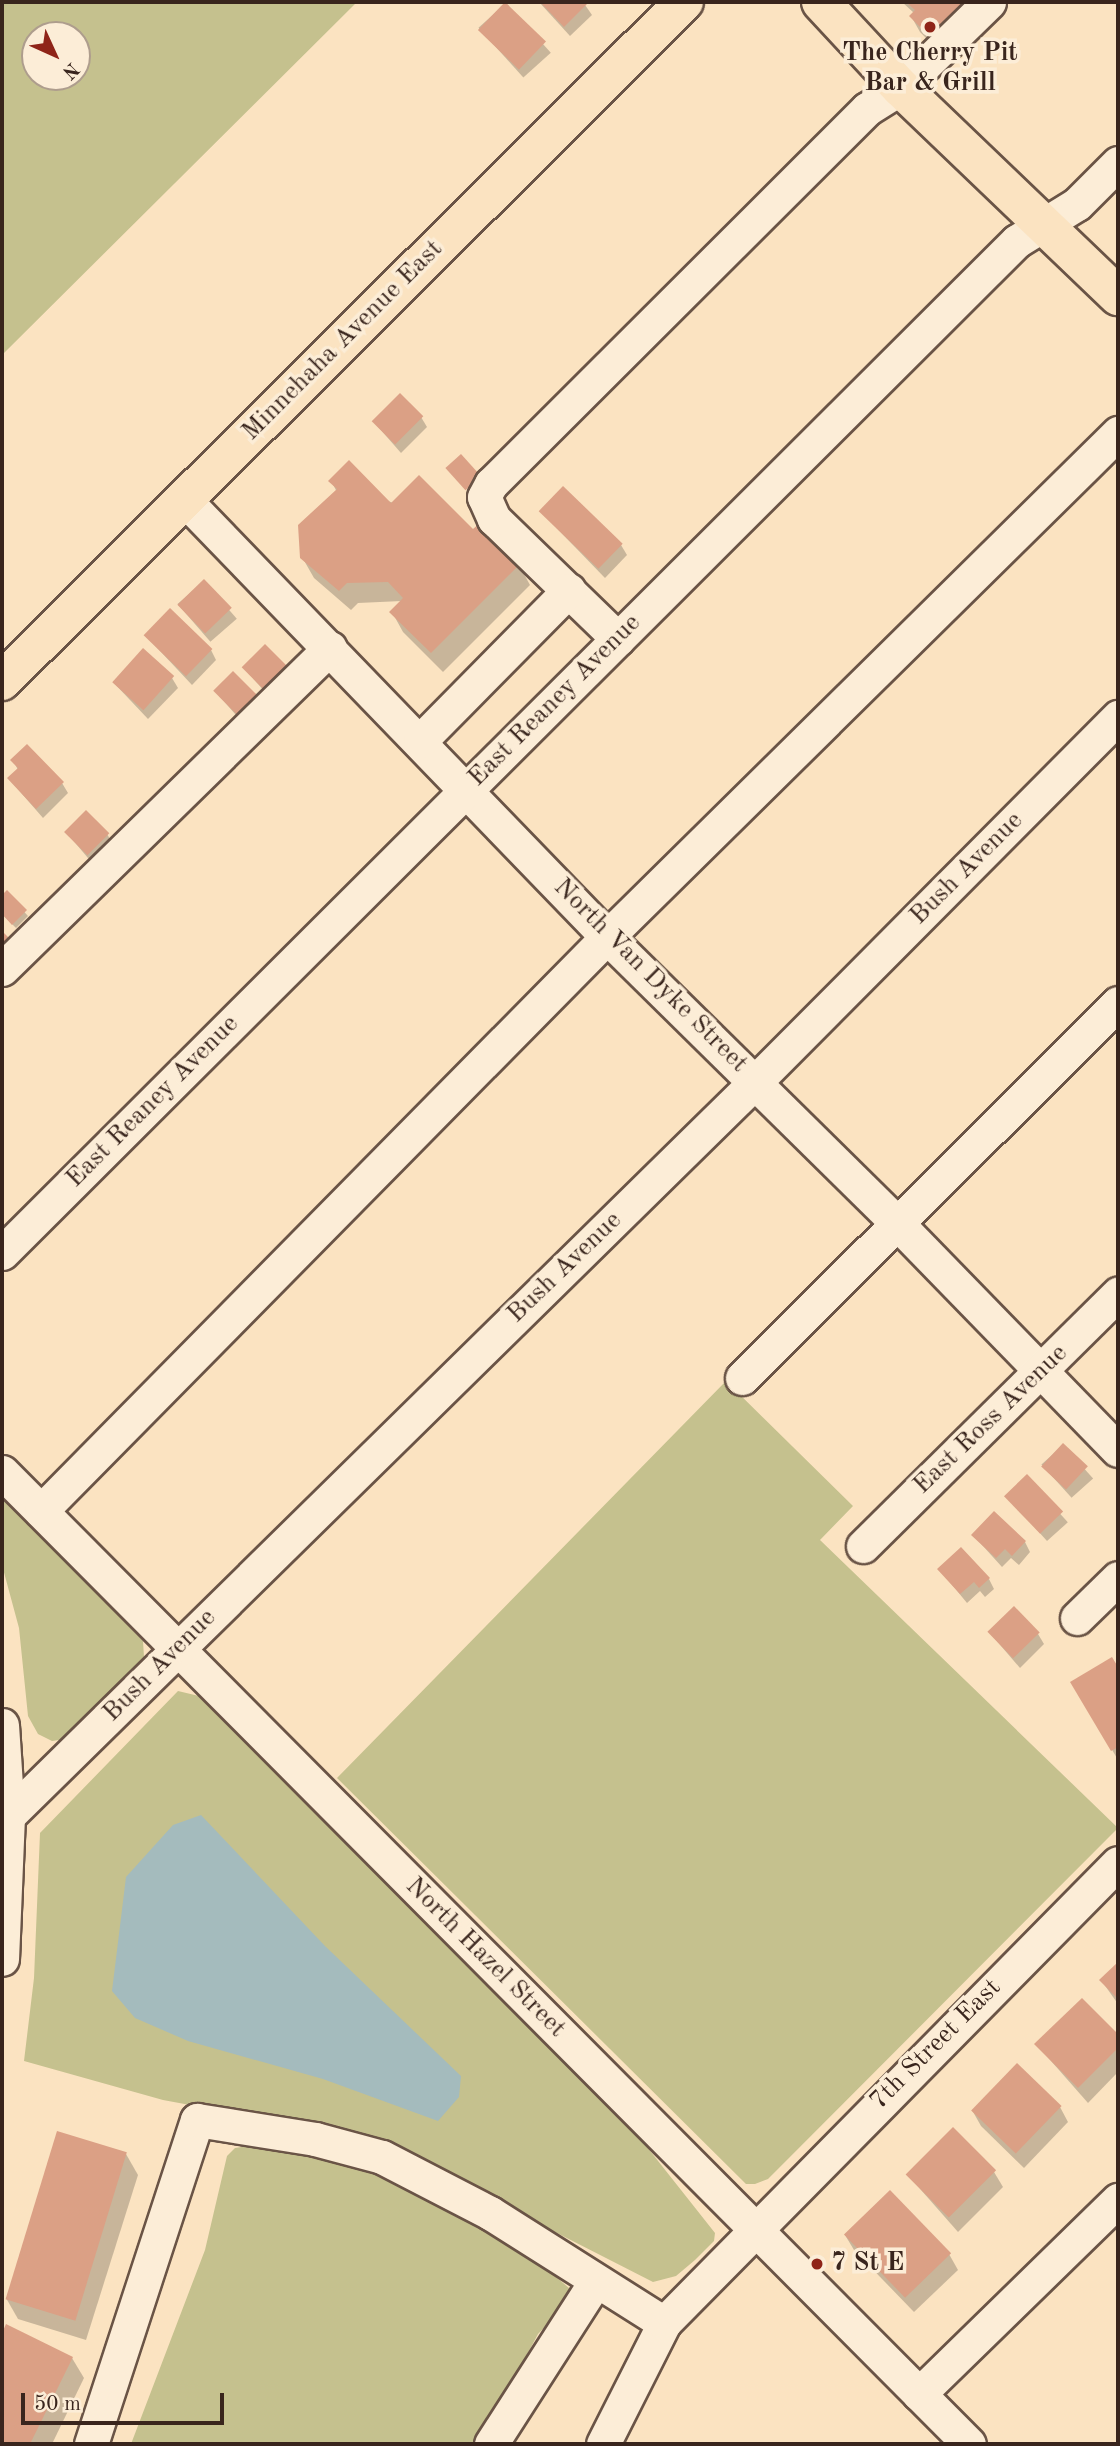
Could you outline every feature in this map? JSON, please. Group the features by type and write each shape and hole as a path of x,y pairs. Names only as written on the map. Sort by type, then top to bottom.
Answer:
{"main road":[{"path":"821,2 901,88 1047,225 1118,296"},
{"name":"Minnehaha Avenue East","path":"2,681 674,5"}],"street":[{"path":"618,639 494,519 484,497 491,484 867,109 901,88 989,2"},
{"name":"East Reaney Avenue","path":"2,1253 1017,242 1077,204 1118,163"},
{"path":"41,1511 607,937 1118,433"},
{"name":"North Van Dyke Street","path":"184,499 467,789 607,937 898,1224 1118,1450"},
{"path":"420,741 569,590"},
{"path":"2,969 330,648"},
{"name":"Bush Avenue","path":"8,1816 755,1082 1118,717"},
{"path":"742,1378 1118,1003"},
{"name":"East Ross Avenue","path":"863,1546 1118,1294"},
{"name":"North Hazel Street","path":"2,1472 969,2444"},
{"path":"1077,1618 1118,1578"},
{"path":"2,1726 8,1816 2,1959"},
{"name":"7th Street East","path":"603,2444 664,2323 753,2227 1118,1863"},
{"path":"91,2444 197,2120 315,2139 382,2157 490,2213 595,2282 664,2323"},
{"path":"919,2394 1118,2200"},
{"path":"491,2444 595,2282"}],"shaded area":[{"path":"2,2 357,2 2,355"},
{"path":"726,1381 853,1506 820,1540 1118,1828 768,2179 755,2184 746,2184 337,1778"},
{"path":"2,1497 143,1641 144,1657 66,1739 52,1741 38,1734 28,1716 19,1628 2,1565"},
{"path":"178,1691 203,1697 628,2123 715,2233 714,2241 695,2260 676,2276 653,2282 373,2139 163,2100 24,2061 34,1978 40,1833"},
{"path":"255,2145 322,2156 378,2172 465,2214 535,2259 576,2294 538,2334 479,2444 131,2444 205,2250 227,2156 235,2148"}],"water":[{"path":"201,1815 325,1946 461,2076 459,2097 438,2121 323,2079 188,2041 135,2018 112,1991 126,1877 173,1825"}],"building":[{"path":"505,2 546,42 519,70 478,30"},
{"path":"540,2 585,2 587,4 564,27"},
{"name":"The Cherry Pit Bar & Grill","path":"906,2 966,2 930,37 909,16 915,10"},
{"path":"400,393 423,416 395,445 372,421"},
{"path":"461,454 481,476 465,490 445,468"},
{"path":"349,460 391,503 419,475 473,529 480,523 520,564 431,653 389,612 403,598 388,582 347,583 339,591 300,558 298,525 337,489 328,481"},
{"path":"563,486 623,544 598,569 539,511"},
{"path":"204,579 232,608 205,633 177,605"},
{"path":"170,608 212,649 186,676 144,635"},
{"path":"265,644 289,668 266,691 242,667"},
{"path":"143,648 174,676 143,710 112,682"},
{"path":"233,671 256,694 237,714 213,691"},
{"path":"27,744 64,782 36,809 7,778 18,768 10,760"},
{"path":"86,810 109,833 87,855 64,832"},
{"path":"7,890 27,910 12,925 2,914 2,895"},
{"path":"2,931 10,939 2,948"},
{"path":"1063,1443 1088,1466 1066,1490 1041,1466"},
{"path":"1027,1474 1063,1511 1040,1534 1004,1496"},
{"path":"994,1511 1026,1541 1012,1556 1005,1549 996,1558 971,1535"},
{"path":"961,1547 990,1578 979,1588 974,1582 960,1594 937,1569"},
{"path":"1014,1606 1040,1633 1013,1658 987,1632"},
{"path":"1112,1657 1118,1667 1118,1747 1111,1751 1070,1682"},
{"path":"1118,1962 1118,1999 1099,1980"},
{"path":"1082,1998 1118,2034 1118,2048 1078,2088 1034,2044"},
{"path":"1017,2063 1062,2106 1016,2154 971,2110"},
{"path":"953,2127 996,2170 949,2218 906,2174"},
{"path":"57,2131 127,2152 75,2321 6,2299"},
{"path":"890,2190 951,2253 905,2298 844,2234"},
{"path":"6,2324 73,2357 30,2444 2,2444 2,2333"}],"place":[{"name":"The Cherry Pit Bar & Grill","path":"930,27"},
{"name":"7 St E","path":"817,2264"}]}
